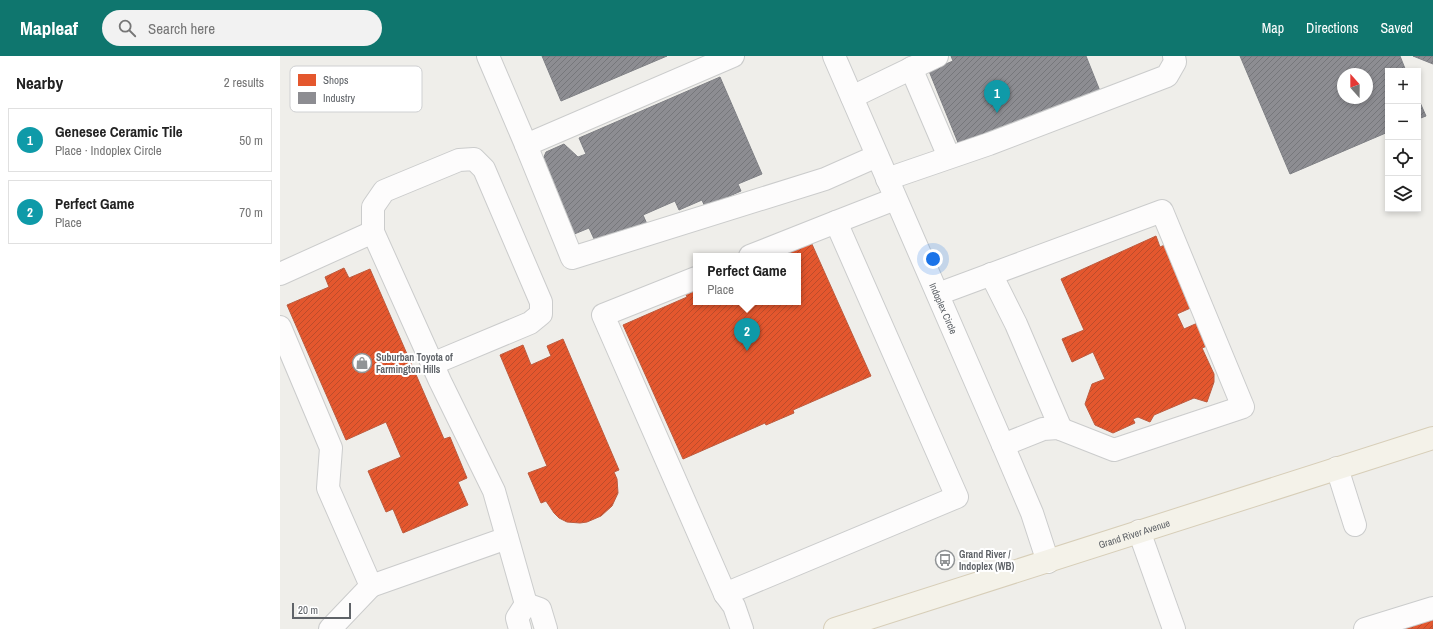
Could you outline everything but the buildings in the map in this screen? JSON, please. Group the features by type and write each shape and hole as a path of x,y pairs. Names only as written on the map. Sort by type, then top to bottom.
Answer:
{"main road":[{"name":"Grand River Avenue","path":"848,627 1140,531 1433,438"}],"street":[{"path":"488,56 572,258 825,179 877,156"},
{"path":"526,146 732,56"},
{"path":"852,97 937,56"},
{"path":"887,179 989,144 1167,76 1175,62 1174,56"},
{"name":"Indoplex Circle","path":"840,58 852,97 895,199 938,294 1032,513 1048,562"},
{"path":"911,68 950,157"},
{"path":"432,364 530,322 541,314 541,302 484,169 474,159 459,160 384,191 373,207 373,232 432,364 494,491 526,604 517,618 520,629"},
{"path":"758,253 895,199"},
{"path":"938,294 1162,211 1244,408 1114,450 1061,429 1043,429 1003,445"},
{"path":"725,594 957,497 836,222"},
{"path":"280,274 373,232"},
{"path":"991,274 1016,324 1061,429"},
{"path":"693,279 603,314 725,594 734,606 742,629"},
{"path":"280,327 331,448 328,488 371,586"},
{"path":"1337,468 1355,525"},
{"path":"1140,531 1174,629"},
{"path":"330,629 371,586 507,538"},
{"path":"526,604 540,609 546,629"},
{"path":"1365,629 1433,608"}],"place":[{"name":"Genesee Ceramic Tile","path":"997,113"},
{"name":"Perfect Game","path":"747,351"},
{"name":"Suburban Toyota of Farmington Hills","path":"362,363"},
{"name":"Grand River / Indoplex (WB)","path":"945,560"}]}
